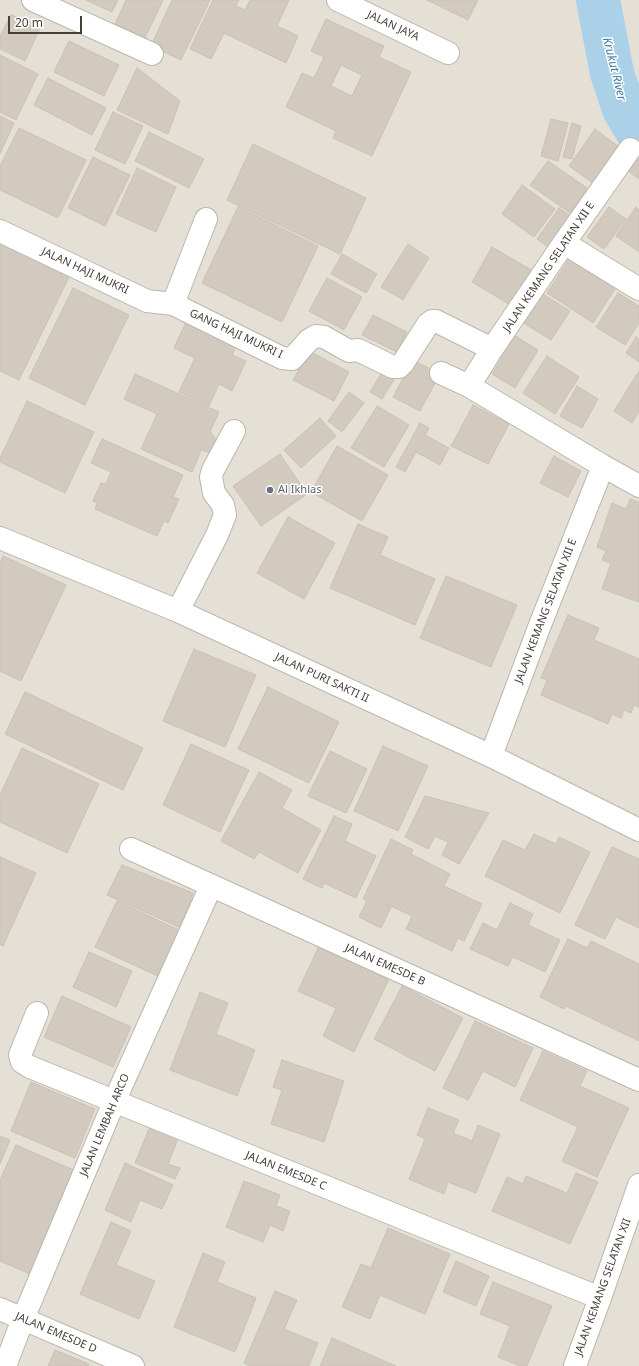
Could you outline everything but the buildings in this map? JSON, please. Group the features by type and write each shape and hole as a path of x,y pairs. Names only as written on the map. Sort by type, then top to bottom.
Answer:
{"street":[{"path":"33,0 152,54"},
{"name":"JALAN JAYA","path":"338,0 448,53"},
{"name":"JALAN KEMANG SELATAN XII E","path":"469,386 492,349 564,243 630,149"},
{"path":"173,304 206,219"},
{"name":"JALAN HAJI MUKRI","path":"0,231 147,301 173,304"},
{"path":"564,243 639,289"},
{"name":"GANG HAJI MUKRI I","path":"173,304 282,358 292,359 309,340 316,336 324,337 349,351 358,350 393,367 399,367 428,324 432,321 436,321 492,349"},
{"path":"441,373 469,386 639,486"},
{"path":"178,611 217,535 225,514 223,505 214,493 211,477 213,470 234,430"},
{"name":"JALAN KEMANG SELATAN XII E","path":"491,756 540,625 603,466"},
{"name":"JALAN PURI SAKTI II","path":"0,538 178,611 491,756 639,830"},
{"name":"JALAN EMESDE B","path":"131,849 639,1080"},
{"name":"JALAN LEMBAH ARCO","path":"5,1366 114,1102 211,886"},
{"name":"JALAN EMESDE C","path":"37,1013 20,1055 22,1062 30,1067 600,1298"},
{"name":"JALAN KEMANG SELATAN XII","path":"575,1366 639,1185"},
{"name":"JALAN EMESDE D","path":"0,1309 133,1366"}],"shaded area":[{"path":"0,0 639,0 639,1366 0,1366"}],"waterway":[{"name":"Krukut River","path":"598,0 612,73 624,109 639,134"}],"place":[{"name":"Al Ikhlas","path":"270,490"}]}
